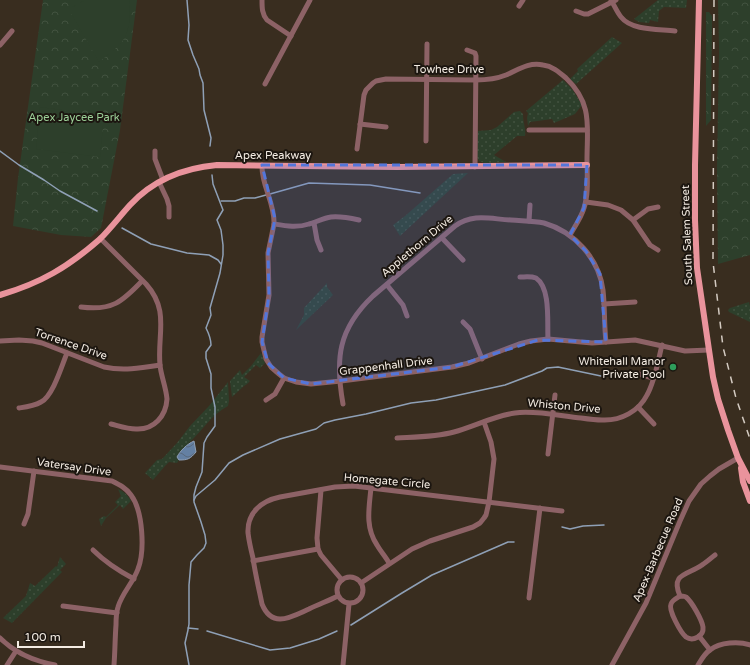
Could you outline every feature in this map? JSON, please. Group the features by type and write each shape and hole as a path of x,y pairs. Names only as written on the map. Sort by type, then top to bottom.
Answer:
{"main road":[{"name":"South Salem Street","path":"699,0 695,220 697,268 713,377 718,399 739,461 743,482 750,501"},
{"name":"Apex Peakway","path":"0,295 37,282 59,270 100,238 140,195 161,181 198,167 217,165 475,167 587,165"},
{"name":"South Salem Street","path":"739,461 750,481"}],"street":[{"path":"262,0 262,9 267,20 291,36"},
{"path":"264,84 310,0"},
{"path":"519,6 523,0"},
{"path":"576,11 588,14 613,1 621,16 631,25 642,28 675,31"},
{"path":"0,45 12,31"},
{"path":"426,141 427,44"},
{"path":"467,50 473,52 476,56 475,167"},
{"name":"Towhee Drive","path":"357,149 364,95 366,90 376,81 386,79 476,80 505,76 526,66 537,64 548,66 555,69 578,91 586,110 586,202 582,215 570,235"},
{"path":"360,124 386,127"},
{"path":"529,130 587,130"},
{"path":"155,151 155,159 169,206 169,217"},
{"name":"Grappenhall Drive","path":"262,165 263,176 272,204 274,224 268,252 269,295 262,331 262,342 268,363 284,378 305,384 452,368 482,359 519,344 548,339 592,343 642,340 685,351 709,350"},
{"path":"586,202 615,207 625,213 633,220 650,245 658,250"},
{"path":"529,221 530,205"},
{"path":"633,220 648,209 658,207"},
{"path":"274,224 296,227 314,223 325,218 334,217 359,220"},
{"name":"Applethorn Drive","path":"343,404 339,367 340,352 349,326 355,316 364,305 386,285 461,222 473,218 529,221 546,224 570,235 579,243 586,250 596,266 602,282 606,342"},
{"path":"314,223 317,240 321,250"},
{"path":"100,238 150,289 153,294 159,310 161,321 160,365 167,399 165,410 160,419 152,425 140,429 130,429 111,424"},
{"path":"442,238 463,260"},
{"path":"520,277 536,278 543,285 546,292 548,339"},
{"path":"81,307 99,308 115,304 129,295 142,281"},
{"path":"386,285 404,305 407,316"},
{"path":"604,304 635,302"},
{"path":"463,322 470,329 482,359"},
{"name":"Torrence Drive","path":"0,341 33,341 67,352 104,367 117,369 135,369 160,365"},
{"name":"Whiston Drive","path":"397,438 446,434 463,430 499,416 516,413 531,413 603,420 615,419 626,415 638,407 647,395 662,346"},
{"path":"19,408 36,404 45,399 53,388 67,352"},
{"path":"635,373 653,378"},
{"path":"266,400 275,394 284,378"},
{"path":"548,454 555,395"},
{"path":"638,407 654,424"},
{"path":"361,583 389,563 417,546 477,525 482,520 486,514 489,502 493,469 491,442 484,422"},
{"name":"Apex-Barbecue Road","path":"612,665 646,603 689,501 701,484 710,476 719,469 739,461"},
{"name":"Vatersay Drive","path":"0,467 112,481 120,485 132,496 138,508 143,548 141,562 134,579 117,609 114,665"},
{"path":"24,524 28,514 34,471"},
{"name":"Homegate Circle","path":"338,596 290,617 281,619 274,618 266,612 262,604 248,530 250,519 262,504 272,498 346,486 562,511"},
{"path":"371,488 368,515 369,526 376,545 389,563"},
{"path":"321,490 317,538 318,549 321,555 342,580"},
{"path":"529,598 540,508"},
{"path":"253,561 318,549"},
{"path":"93,550 115,568 134,579"},
{"path":"680,596 677,588 679,578 702,565 715,555"},
{"path":"346,578 354,578 361,583 363,591 361,599 354,604 349,604 342,601 338,596 337,587 342,580 346,578"},
{"path":"680,596 684,596 688,599 698,615 703,628 702,633 699,636 691,639 687,638 683,634 671,612 670,605 680,596"},
{"path":"343,665 349,604"},
{"path":"63,606 117,613"},
{"path":"699,636 710,650"},
{"path":"0,638 16,651 34,660 55,665"},
{"path":"698,665 701,659 710,650 718,646 731,642 750,645"},
{"path":"7,665 16,651"}],"highlighted area":[{"path":"262,165 587,165 584,208 570,235 586,251 600,274 606,342 538,340 452,367 311,384 284,378 268,363 262,342 269,295 268,253 275,219"}],"green space":[{"name":"Apex Jaycee Park","path":"43,0 137,0 120,130 101,228 91,237 61,235 13,226 18,178"},
{"path":"85,0 129,0 129,23 124,39 116,48 99,62 71,13 71,8"},
{"path":"658,0 687,0 686,8 664,7 659,11 658,22 650,20 649,23 639,22 634,19"},
{"path":"718,0 750,0 750,255 718,264 717,169 719,51"},
{"path":"706,12 709,12 712,16 711,120 706,126"},
{"path":"612,37 622,43 576,84 570,79 578,71 577,69"},
{"path":"563,80 572,89 582,105 575,114 554,123 552,119 530,122 528,126 528,113 526,111"},
{"path":"40,107 104,116 100,157 36,149"},
{"path":"520,111 523,114 525,136 517,136 494,155 506,162 485,163 479,161 477,157 478,131 491,130 497,127 514,112"},
{"path":"468,173 400,236 393,225 453,174"},
{"path":"327,283 327,287 333,295 296,330 304,315 304,308"},
{"path":"749,302 750,322 729,312 728,310 730,308"},
{"path":"261,353 265,363 260,368 256,365 244,377 250,381 232,397 230,381 240,370 242,375"},
{"path":"228,382 228,406 217,413 180,451 177,457 179,460 177,463 169,462 153,480 145,473 157,460 162,459 177,443"},
{"path":"118,489 123,491 131,501 123,509 120,505 106,518 101,526 99,519 104,516 106,517 118,505 115,502 121,496"},
{"path":"60,557 66,564 60,570 62,572 12,623 3,618 26,596 30,583 35,586 56,566 57,567"}],"water":[{"path":"194,441 196,452 189,459 179,460 177,457 180,452"}],"waterway":[{"path":"187,0 189,25 188,40 203,83 204,110 211,138 210,146"},
{"path":"0,151 60,191 97,211"},
{"path":"189,665 185,643 189,624 189,585 191,562 204,548 206,543 205,535 194,502 194,495 202,472 204,443 215,426 215,407 211,388 211,374 206,358 206,352 211,343 210,336 206,328 211,315 210,308 220,273 223,255 221,230 217,220 223,210 213,184 212,175"},
{"path":"270,194 309,183 370,185 420,193"},
{"path":"221,201 235,201 244,198 255,198 266,195"},
{"path":"122,228 151,244 187,253 209,255 218,260 221,264"},
{"path":"194,500 196,496 215,480 229,463 243,455 280,439 316,429 324,423 411,403 436,400 505,385 547,368 558,367 601,376"},
{"path":"562,527 570,529 583,526 604,525"},
{"path":"351,625 432,575 508,542 514,542"},
{"path":"188,628 198,629"},
{"path":"207,631 270,650 290,648 319,639 337,631"}],"railway":[{"path":"714,0 713,262 723,347 736,398 750,439"}],"place":[{"name":"Whitehall Manor Private Pool","path":"673,367"}]}
